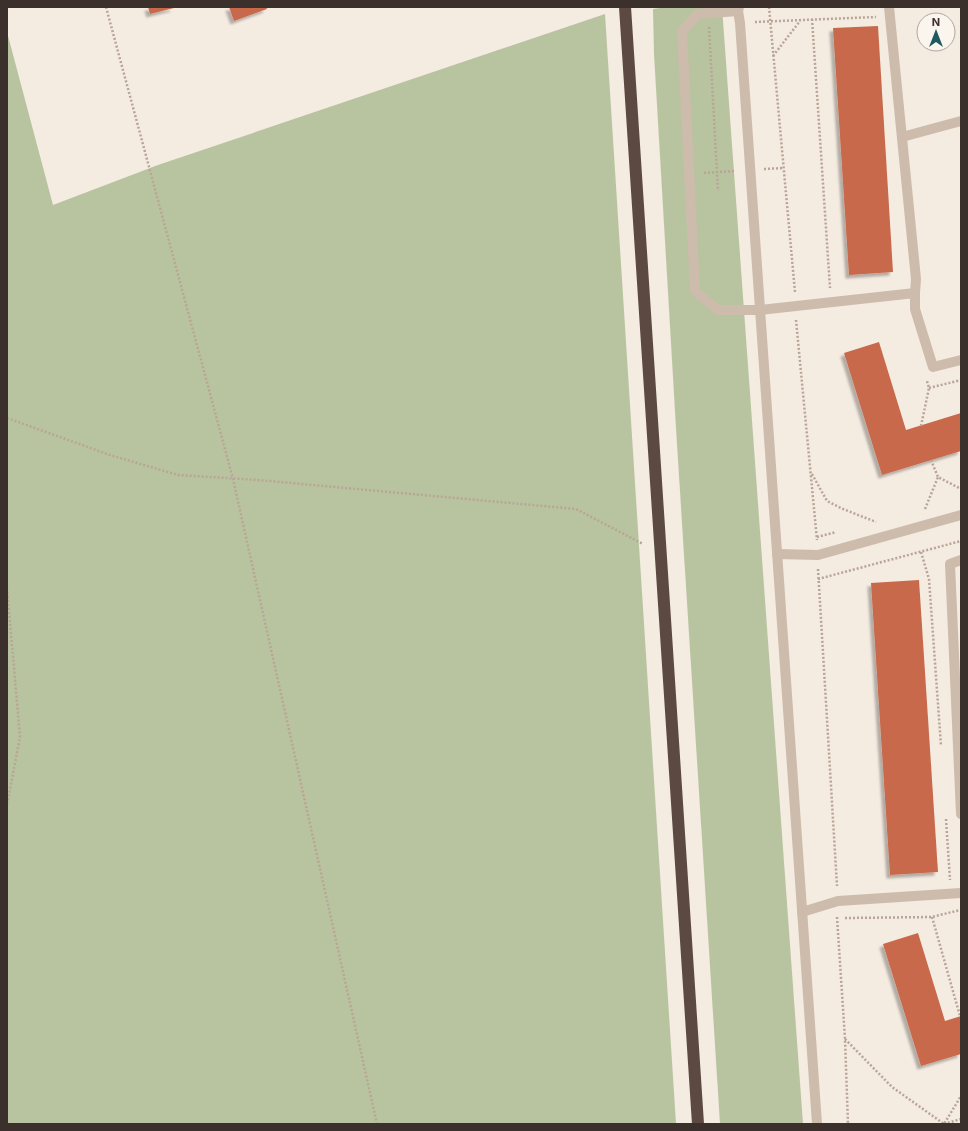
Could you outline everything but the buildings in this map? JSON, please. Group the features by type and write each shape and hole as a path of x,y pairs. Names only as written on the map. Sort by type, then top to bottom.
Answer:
{"highway":[{"path":"625,7 698,1124"}],"lane":[{"path":"817,1124 802,912 777,554 760,310 740,23 739,9 698,14 682,31 695,291 718,310 760,310 915,293"},
{"path":"890,12 916,279 916,309 933,367 961,360"},
{"path":"902,137 961,121"},
{"path":"777,554 818,555 961,515"},
{"path":"961,560 950,564 961,814"},
{"path":"802,912 838,901 961,893"}],"path":[{"path":"106,7 234,479 377,1124"},
{"path":"740,23 812,20 890,12"},
{"path":"708,13 718,191"},
{"path":"774,56 801,20"},
{"path":"812,20 830,288"},
{"path":"929,388 961,380"},
{"path":"7,418 110,455 178,475 576,509 661,553"},
{"path":"931,460 938,477 961,489"},
{"path":"811,472 827,501 876,522"},
{"path":"925,509 938,477"},
{"path":"818,579 961,541"},
{"path":"921,552 929,579 941,754"},
{"path":"7,588 20,737 7,805"},
{"path":"946,817 950,880"},
{"path":"837,918 932,917 961,910"},
{"path":"932,917 960,1016"},
{"path":"845,1039 892,1087 943,1124"},
{"path":"943,1124 961,1096"},
{"path":"943,1124 961,1119"}],"green space":[{"path":"667,7 722,7 803,1124 720,1124 654,54 653,9"},
{"path":"605,14 676,1124 7,1124 7,32 53,205 158,165"}]}
